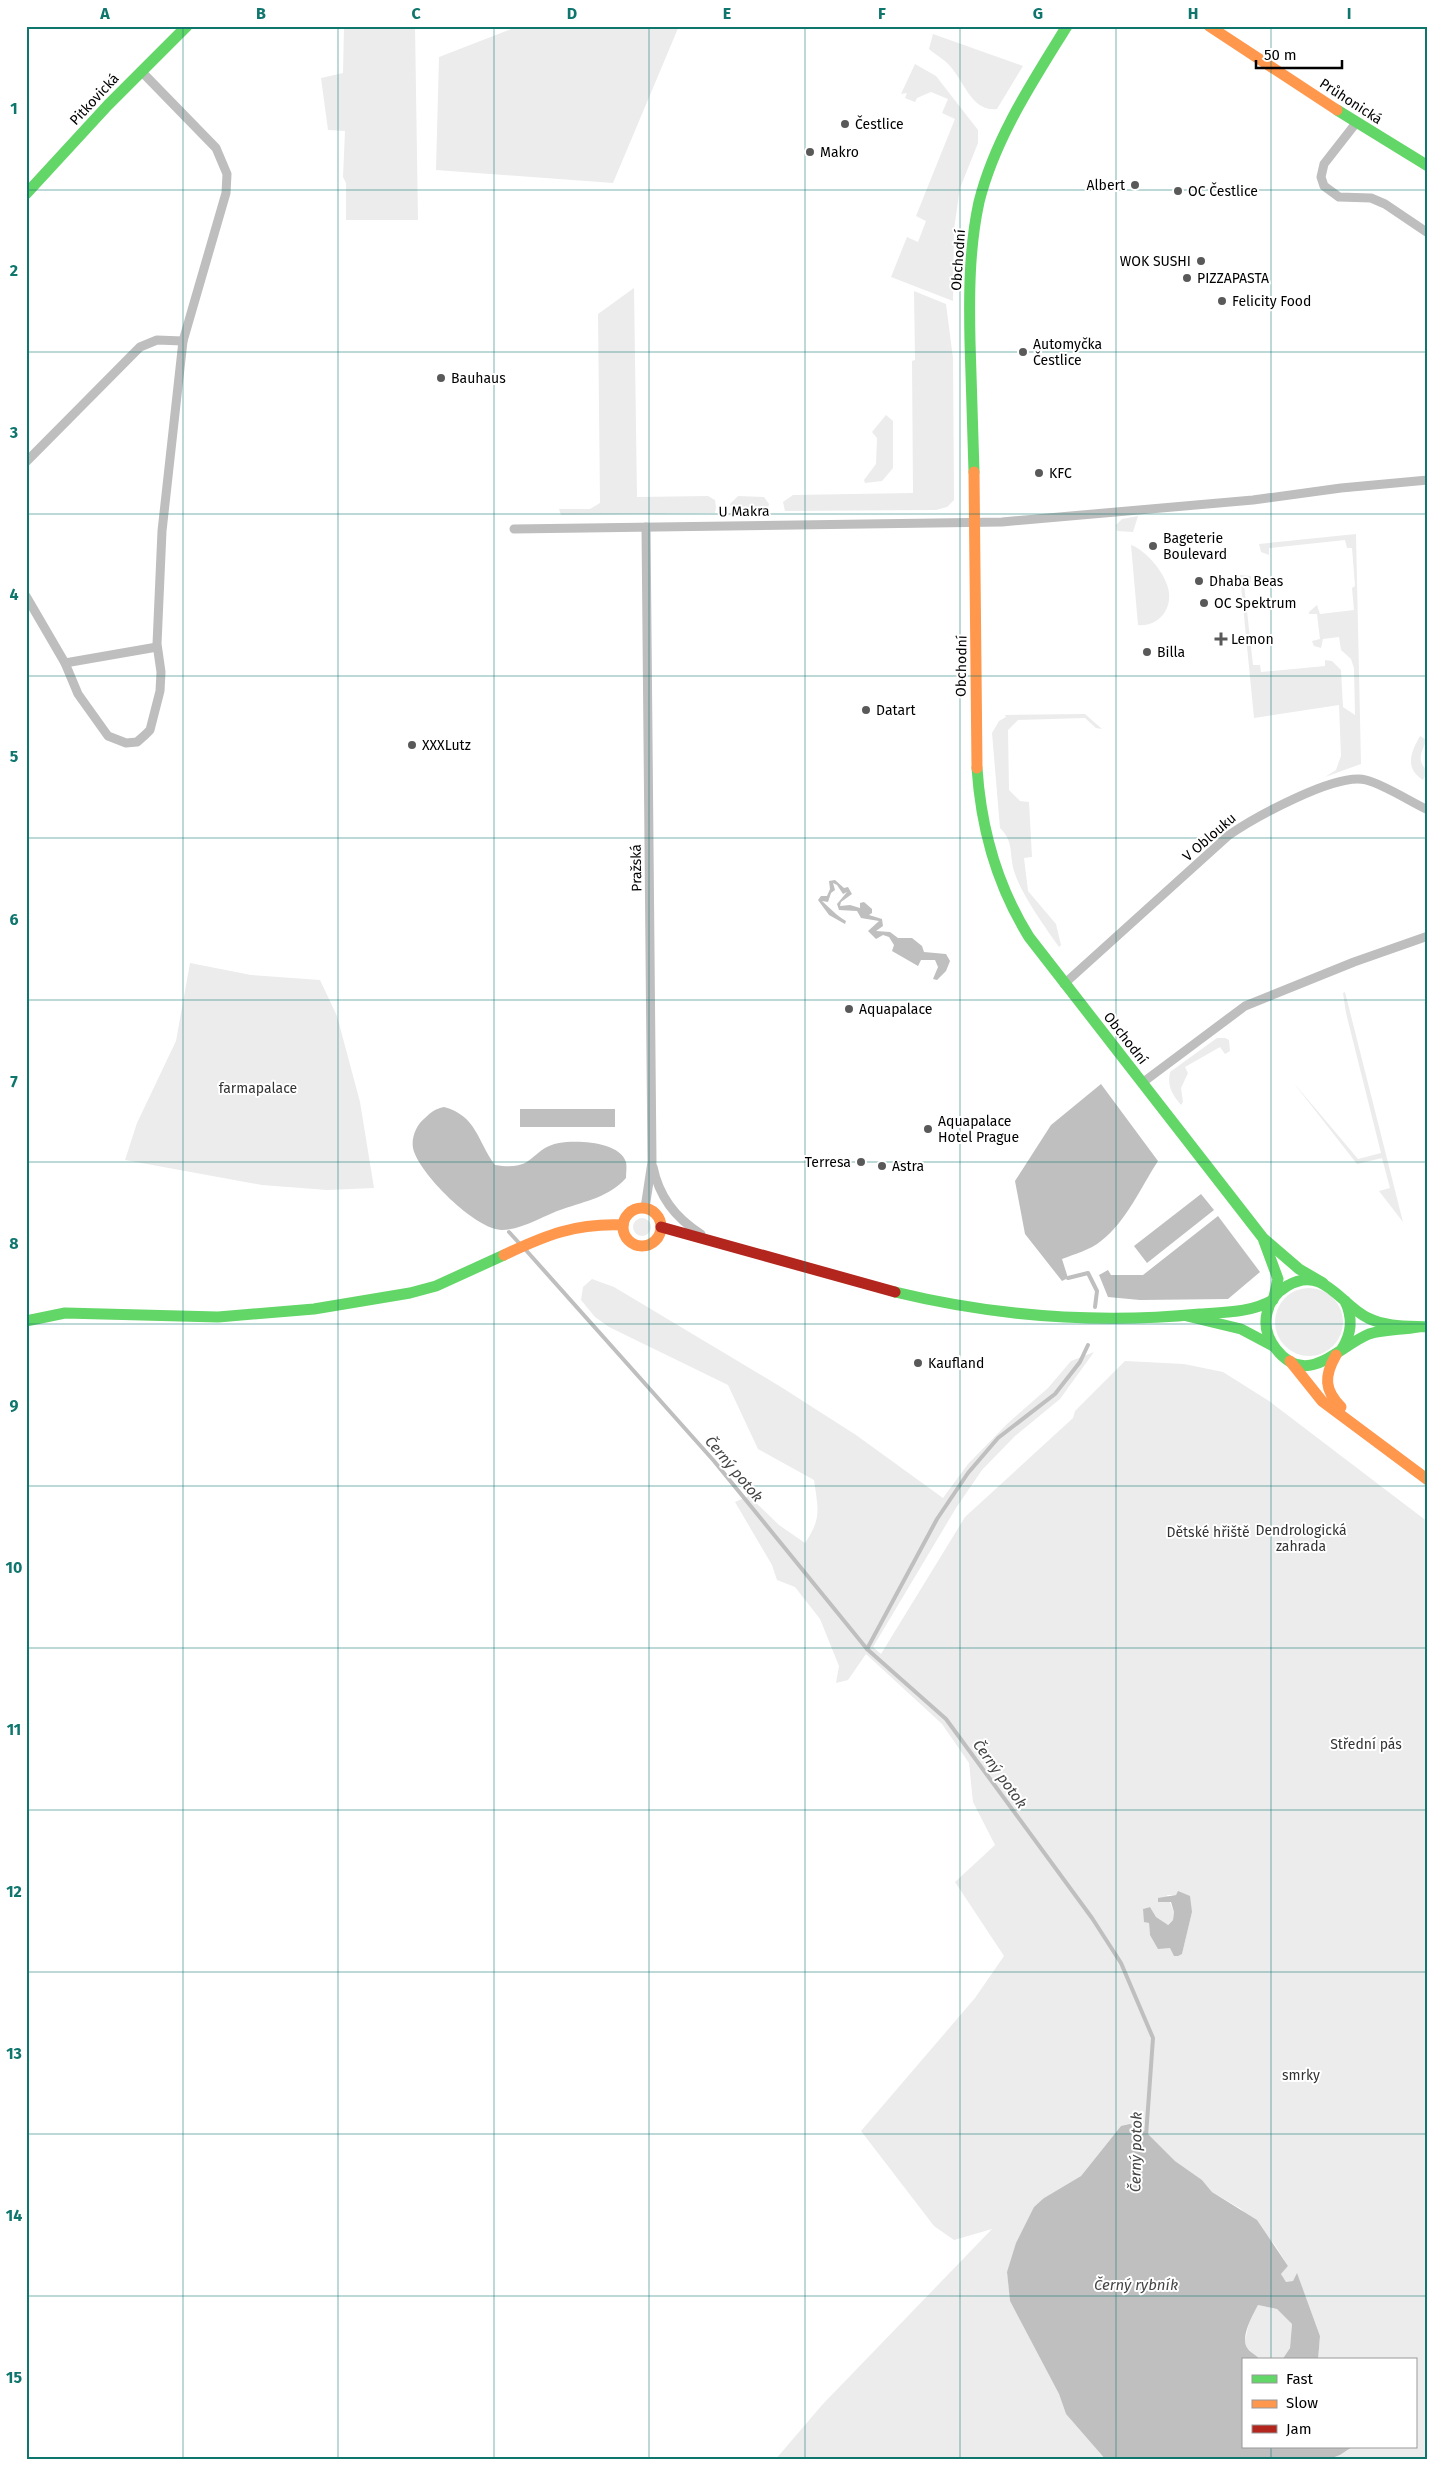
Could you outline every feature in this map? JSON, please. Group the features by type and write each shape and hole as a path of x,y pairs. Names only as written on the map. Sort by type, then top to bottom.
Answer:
{"main road":[{"name":"Pitkovická","path":"26,194 141,71 187,26"},
{"name":"Obchodní","path":"1067,26 1002,138 985,185 975,227 970,271 977,624 975,727 981,814 997,875 1006,895 1025,929 1064,984 1263,1238 1299,1269 1323,1283"},
{"name":"Průhonická","path":"1209,26 1356,123 1428,166"},
{"path":"645,1208 655,1213 661,1227 657,1240 650,1245 641,1246 627,1239 623,1225 626,1217 632,1211 645,1208"},
{"path":"26,1320 60,1312 218,1317 345,1304 412,1293 471,1272 555,1234 608,1222 623,1225"},
{"path":"661,1227 713,1239 869,1286 972,1309 1041,1317 1187,1316 1205,1312 1255,1310 1273,1299 1287,1286 1298,1281 1310,1280 1323,1283 1334,1289 1366,1318 1423,1327"},
{"name":"Obchodní","path":"1263,1238 1276,1271 1278,1286 1273,1299"},
{"path":"1343,1298 1349,1310 1351,1323 1349,1336 1330,1364 1327,1377 1329,1394 1380,1443"},
{"path":"1273,1299 1267,1312 1266,1325 1273,1346"},
{"path":"1187,1316 1204,1322 1244,1328 1273,1346 1290,1361 1322,1401 1428,1480"},
{"path":"1290,1361 1302,1365 1315,1365 1368,1334 1423,1327"}],"street":[{"path":"26,596 65,663 78,694 108,736 126,743 137,742 150,730 160,692 161,672 157,647 162,530 183,341 226,193 227,174 223,160 206,136 141,71"},
{"path":"1356,123 1324,164 1321,177 1324,186 1339,197 1371,198 1386,204 1428,233"},
{"path":"26,462 140,347 157,340 183,341"},
{"name":"U Makra","path":"514,529 1002,522 1253,500 1428,480"},
{"name":"Pražská","path":"645,1208 652,1162 646,527"},
{"path":"65,663 157,647"},
{"name":"V Oblouku","path":"1064,984 1229,835 1254,818 1285,803 1342,780 1365,779 1428,810"},
{"path":"1142,1083 1245,1006 1354,962 1428,936"},
{"path":"652,1162 659,1188 672,1210 690,1227 713,1239"}],"green space":[{"path":"344,26 415,26 418,220 346,220 346,183 343,177 345,131 328,130 321,78 343,73"},
{"path":"519,26 679,26 613,183 436,170 439,57"},
{"path":"933,34 1023,66 997,109 988,109 975,101 950,66 929,49"},
{"path":"915,64 936,76 978,130 978,143 960,188 954,229 953,301 891,277 907,237 918,242 926,221 916,216 955,119 942,113 948,99 931,92 917,98 915,102 905,98 907,93 901,94"},
{"path":"634,288 637,497 708,496 715,500 715,513 561,515 559,509 590,509 600,503 598,314"},
{"path":"914,291 946,304 953,358 954,500 947,507 936,510 785,511 783,502 793,495 913,493 912,361 915,360"},
{"path":"886,415 893,421 893,468 882,481 865,483 864,480 876,464 877,438 872,432"},
{"path":"738,496 764,497 769,504 767,510 733,513 730,504"},
{"path":"1138,516 1133,532 1117,531 1116,525 1122,519"},
{"path":"1356,534 1361,764 1325,777 1336,770 1341,756 1339,705 1254,718 1240,575 1251,576 1251,582 1244,584 1253,665 1260,665 1261,672 1325,666 1325,660 1332,661 1341,670 1343,707 1355,715 1354,668 1351,659 1341,650 1339,637 1323,639 1321,648 1314,646 1312,641 1320,639 1317,614 1309,614 1317,605 1320,614 1354,610 1352,588 1355,586 1352,548 1347,548 1345,540 1269,548 1269,555 1261,552 1259,544"},
{"path":"1131,545 1143,552 1155,564 1164,579 1169,593 1168,606 1165,612 1151,624 1138,625"},
{"path":"1085,714 1102,729 1096,728 1085,718 1018,720 1008,730 1009,790 1020,801 1029,802 1032,857 1024,858 1028,891 1056,924 1061,945 1059,947 1034,910 1017,880 1009,843 1000,828 992,733 999,721 1006,717 1005,715"},
{"path":"1420,736 1427,740 1421,757 1424,768 1428,771 1423,780 1413,770 1411,765 1412,754"},
{"name":"farmapalace","path":"190,963 251,975 320,980 337,1016 360,1102 374,1188 327,1190 262,1185 125,1160 137,1123 176,1041"},
{"path":"1345,992 1403,1222 1379,1191 1390,1188 1382,1158 1357,1164 1293,1082 1358,1159 1381,1153 1346,1013 1343,993"},
{"path":"1217,1038 1229,1040 1230,1051 1225,1054 1220,1047 1185,1067 1188,1073 1181,1088 1183,1102 1181,1105 1171,1090 1169,1082 1170,1072"},
{"path":"638,1218 646,1218 651,1223 649,1234 638,1236 633,1231 633,1223"},
{"path":"592,1279 614,1287 781,1387 856,1435 943,1498 968,1464 1007,1424 1048,1388 1071,1361 1094,1352 1060,1399 1015,1436 982,1470 956,1508 873,1647 881,1654 965,1517 1073,1418 1075,1411 1125,1361 1184,1364 1223,1372 1269,1401 1428,1522 1428,2460 1327,2460 1350,2448 1416,2448 1416,2358 1318,2358 1320,2336 1297,2274 1293,2281 1286,2283 1281,2274 1288,2266 1275,2245 1241,2209 1212,2192 1202,2180 1175,2161 1146,2132 1121,2126 1081,2176 1044,2198 1007,2272 1010,2301 1059,2394 1066,2414 1106,2460 775,2460 822,2405 992,2229 954,2240 934,2226 861,2131 975,1998 1004,1956 955,1882 995,1845 973,1802 969,1763 942,1724 866,1654 848,1680 836,1683 839,1666 820,1619 795,1587 777,1580 772,1565 735,1502 749,1496 779,1525 805,1543 814,1527 817,1513 814,1480 758,1449 728,1385 609,1327 595,1317 581,1300 583,1287","holes":["1167,1895 1177,1895 1192,1912 1182,1954 1150,1935 1149,1923 1143,1909 1150,1907 1156,1917 1167,1925 1173,1920 1174,1912"]},
{"path":"1309,1288 1322,1291 1333,1298 1340,1309 1343,1322 1340,1335 1333,1346 1322,1353 1309,1356 1296,1353 1285,1346 1278,1335 1275,1322 1278,1309 1285,1298 1296,1291"},
{"path":"1258,2305 1277,2309 1292,2324 1290,2348 1283,2358 1258,2358 1247,2348 1245,2341 1249,2323"}],"water":[{"path":"835,880 844,888 848,887 852,894 841,902 840,906 850,905 860,908 860,903 864,902 872,909 872,913 869,915 882,919 883,926 876,931 890,932 898,938 912,938 922,946 924,952 946,954 950,961 946,971 937,980 933,979 938,967 935,960 921,960 918,966 892,951 894,945 889,937 883,935 876,939 868,931 879,921 861,918 857,911 839,910 837,904 847,892 843,894 837,885 833,883 835,890 831,893 828,902 822,901 846,921 845,924 829,915 818,900 821,896 827,896 830,889 829,881"},
{"path":"1101,1084 1158,1161 1126,1214 1110,1233 1092,1247 1062,1259 1068,1278 1062,1281 1025,1234 1015,1181 1051,1125"},
{"path":"444,1107 455,1111 470,1123 495,1165 508,1166 525,1163 542,1150 559,1143 586,1142 606,1146 622,1155 626,1162 626,1178 605,1194 517,1228 502,1230 491,1228 464,1211 450,1198 425,1171 417,1159 413,1148 415,1131 431,1112"},
{"path":"520,1109 615,1109 615,1127 520,1127"},
{"path":"1201,1194 1214,1210 1147,1263 1134,1246"},
{"path":"1218,1216 1260,1272 1228,1299 1140,1300 1108,1297 1099,1275 1108,1270 1111,1275 1143,1275"},
{"path":"1178,1891 1190,1896 1192,1912 1182,1954 1174,1956 1170,1948 1158,1949 1150,1935 1149,1923 1144,1922 1143,1909 1150,1907 1156,1917 1168,1925 1173,1920 1174,1912 1171,1902 1158,1902 1158,1898 1176,1895"},
{"name":"Černý rybník","path":"1130,2124 1146,2132 1175,2161 1202,2180 1212,2192 1257,2220 1288,2266 1281,2274 1286,2282 1293,2281 1297,2273 1320,2336 1318,2358 1283,2358 1290,2348 1292,2324 1277,2309 1258,2305 1250,2320 1245,2339 1248,2349 1258,2358 1242,2358 1242,2448 1350,2448 1327,2460 1106,2460 1066,2414 1059,2394 1010,2301 1007,2272 1016,2243 1034,2207 1044,2198 1081,2176 1121,2126"}],"waterway":[{"name":"Černý potok","path":"509,1232 519,1243"},
{"name":"Černý potok","path":"524,1248 714,1461 867,1649 946,1719 1092,1918 1121,1963 1153,2038 1146,2136"},
{"path":"1068,1278 1088,1273 1097,1291 1095,1307"},
{"path":"867,1649 937,1519 968,1473 998,1438 1055,1394 1080,1362 1088,1345"}],"traffic: fast":[{"path":"26,194 108,105 187,26"},
{"path":"974,472 970,290 971,254 979,202 986,178 1005,133 1028,89 1067,26"},
{"path":"1337,110 1428,166"},
{"path":"977,768 982,813 992,856 1017,917 1029,937 1263,1238 1299,1269 1323,1283"},
{"path":"1264,1241 1278,1279 1274,1297"},
{"path":"26,1321 65,1313 218,1317 314,1309 410,1293 436,1286 504,1255"},
{"path":"1418,1327 1369,1334 1323,1361 1311,1365 1299,1365 1288,1360 1273,1345 1267,1332 1266,1318 1270,1305 1280,1291 1300,1281 1311,1280 1322,1283 1358,1312 1375,1321 1428,1327"},
{"path":"895,1292 970,1307 1046,1316 1085,1318 1162,1317 1228,1312 1246,1310 1273,1300"},
{"path":"1342,1349 1348,1337 1350,1325 1345,1301"},
{"path":"1187,1316 1241,1329 1273,1346"}],"traffic: slow":[{"path":"1209,26 1337,110"},
{"path":"974,472 977,768"},
{"path":"642,1208 649,1209 655,1214 660,1220 661,1227 660,1234 655,1240 649,1245 642,1246 635,1245 629,1240 624,1234 623,1227 624,1220 629,1214 635,1209 642,1208"},
{"path":"504,1255 548,1236 576,1228 623,1225"},
{"path":"1336,1355 1329,1370 1328,1382 1331,1395 1341,1407"},
{"path":"1290,1361 1322,1401 1428,1480"}],"traffic: jam":[{"path":"661,1227 895,1292"}],"place":[{"name":"Čestlice","path":"845,124"},
{"name":"Makro","path":"810,152"},
{"name":"Albert","path":"1135,185"},
{"name":"OC Čestlice","path":"1178,191"},
{"name":"WOK SUSHI","path":"1201,261"},
{"name":"PIZZAPASTA","path":"1187,278"},
{"name":"Felicity Food","path":"1222,301"},
{"name":"Automyčka Čestlice","path":"1023,352"},
{"name":"Bauhaus","path":"441,378"},
{"name":"KFC","path":"1039,473"},
{"name":"Bageterie Boulevard","path":"1153,546"},
{"name":"Dhaba Beas","path":"1199,581"},
{"name":"OC Spektrum","path":"1204,603"},
{"name":"Lemon","path":"1221,639"},
{"name":"Billa","path":"1147,652"},
{"name":"Datart","path":"866,710"},
{"name":"XXXLutz","path":"412,745"},
{"name":"Aquapalace","path":"849,1009"},
{"name":"Aquapalace Hotel Prague","path":"928,1129"},
{"name":"Terresa","path":"861,1162"},
{"name":"Astra","path":"882,1166"},
{"name":"Kaufland","path":"918,1363"}],"park label":[{"name":"Dětské hřiště","path":"1208,1532"},
{"name":"Dendrologická zahrada","path":"1301,1538"},
{"name":"Střední pás","path":"1366,1744"},
{"name":"smrky","path":"1301,2075"}]}
